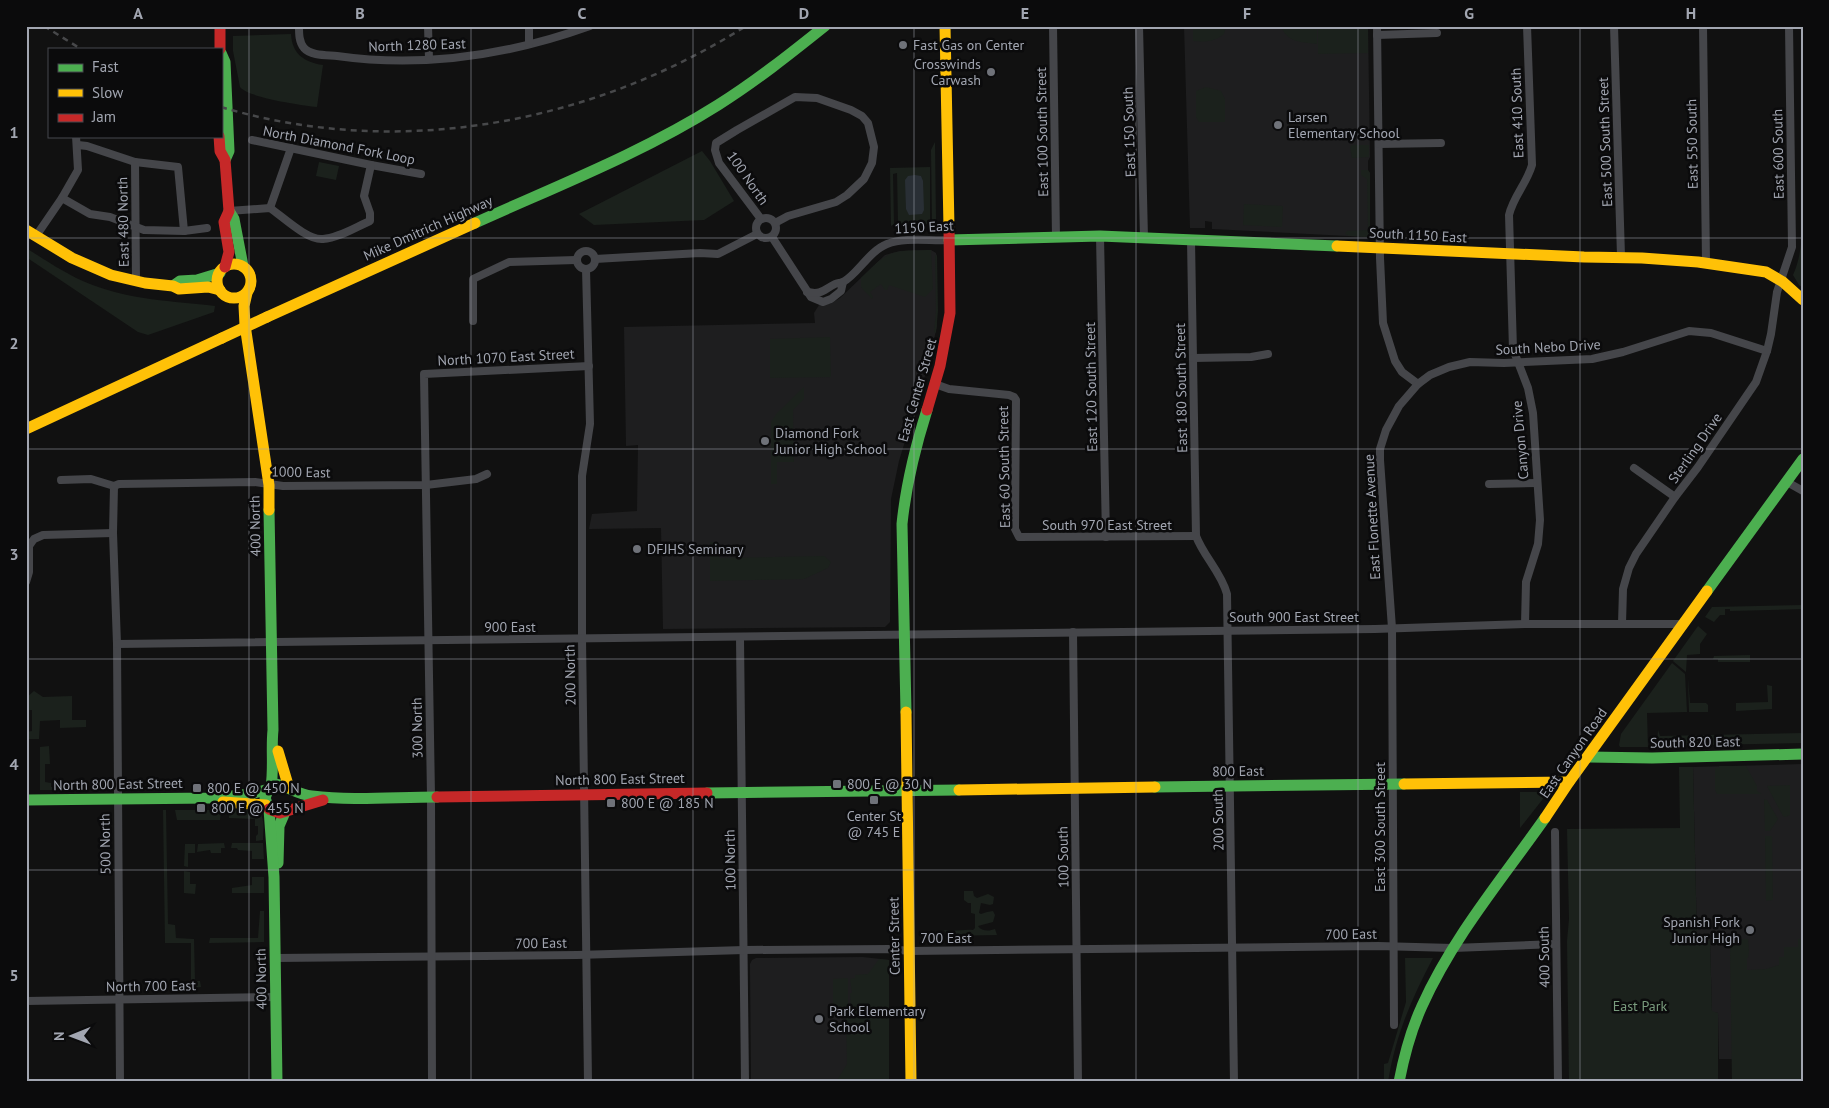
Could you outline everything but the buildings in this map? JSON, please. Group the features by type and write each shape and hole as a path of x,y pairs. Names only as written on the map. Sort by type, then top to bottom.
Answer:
{"main road":[{"path":"220,26 220,48"},
{"name":"Mike Dmitrich Highway","path":"26,429 267,317 617,159 672,132 763,76 825,26"},
{"name":"East Center Street","path":"908,790 902,508 908,472 936,384 946,346 950,320 945,26"},
{"path":"222,55 225,62 229,151 225,160"},
{"path":"219,138 220,151 225,160 229,211 234,219 243,266"},
{"path":"229,211 224,222 229,248 228,257 217,282 245,324"},
{"path":"31,233 72,258 101,272 136,281 184,289 203,287 237,298 247,293"},
{"name":"South 1150 East","path":"1021,238 1100,236 1584,257 1621,256 1706,262 1763,272 1780,280 1803,300"},
{"name":"1150 East","path":"949,240 1021,238"},
{"path":"173,286 180,281 197,280 234,264 243,266 249,272 251,280 244,306 245,324"},
{"name":"400 North","path":"245,324 269,485 273,730"},
{"name":"East Canyon Road","path":"1400,1082 1409,1039 1419,1010 1453,948 1569,782 1589,757 1803,458"},
{"path":"273,730 274,772 270,788 264,798 267,807 274,877"},
{"path":"273,730 280,763 294,800 279,826 278,868 274,877"},
{"name":"South 820 East","path":"1589,757 1634,758 1803,754"},
{"name":"800 East","path":"908,790 1569,782"},
{"path":"210,798 251,794 279,784 306,795 332,798"},
{"name":"North 800 East Street","path":"332,798 908,790"},
{"name":"Center Street","path":"908,790 911,1082"},
{"path":"210,798 226,803 252,803 267,807 277,813 332,798"},
{"name":"North 800 East Street","path":"26,800 210,798"},
{"name":"400 North","path":"274,877 277,1082"}],"street":[{"name":"North 1280 East","path":"300,26 300,42 304,48 315,54 361,60 456,58 529,44 562,36 590,26"},
{"path":"428,26 429,59"},
{"path":"529,26 529,44"},
{"name":"East 100 South Street","path":"1053,26 1056,238"},
{"name":"East 150 South","path":"1139,26 1144,238"},
{"path":"1377,26 1382,309 1387,336 1395,361 1402,372 1418,384"},
{"name":"East 410 South","path":"1510,254 1510,209 1528,177 1532,165 1527,26"},
{"name":"East 500 South Street","path":"1614,26 1621,256"},
{"name":"East 550 South","path":"1703,26 1706,262"},
{"name":"East 600 South","path":"1780,280 1792,247 1789,26"},
{"path":"1377,36 1437,33"},
{"name":"100 North","path":"761,219 719,163 714,150 716,143 795,97 817,98 862,116 868,123 874,147 872,163 864,178 847,195 836,202 788,216 775,223"},
{"path":"31,233 62,198 78,170 76,138"},
{"name":"North Diamond Fork Loop","path":"252,140 421,174"},
{"path":"1379,144 1441,143"},
{"path":"78,145 87,146 135,162 178,167 184,231"},
{"path":"270,208 291,148"},
{"name":"East 480 North","path":"135,162 136,281"},
{"path":"229,211 270,208 310,237 322,240 370,221 370,213 364,196 371,165"},
{"path":"62,198 90,214 110,217 144,230 184,231 206,228"},
{"path":"768,218 775,223 776,232 772,237 766,239 757,234 757,224 761,219 768,218"},
{"path":"595,259 700,253 718,254 757,234"},
{"name":"East 120 South Street","path":"1100,236 1106,537"},
{"name":"1150 East","path":"772,237 807,292 814,294 822,292 834,284 843,282 884,245 901,240 949,240"},
{"name":"East 180 South Street","path":"1191,240 1196,536"},
{"path":"584,250 592,253 595,259 594,265 586,269 578,265 576,260 578,254 584,250"},
{"name":"Canyon Drive","path":"1510,254 1512,349 1528,388 1533,413 1540,520 1539,537 1526,582 1525,624"},
{"path":"473,321 473,280 509,262 576,260"},
{"name":"200 North","path":"586,269 590,424 582,484 582,639 588,1082"},
{"name":"Sterling Drive","path":"1622,624 1622,596 1629,568 1639,548 1752,388 1761,370 1772,334 1780,280"},
{"name":"South Nebo Drive","path":"1418,384 1442,369 1464,363 1575,360 1605,356 1689,331 1711,333 1767,351"},
{"path":"1193,358 1251,357 1268,354"},
{"name":"North 1070 East Street","path":"424,374 588,366"},
{"name":"300 North","path":"424,374 431,796 432,1082"},
{"name":"East 60 South Street","path":"936,384 949,389 1014,397 1016,408 1015,529 1019,537"},
{"name":"East Flonette Avenue","path":"1392,628 1380,449 1386,430 1399,406 1418,384"},
{"path":"1634,468 1675,498"},
{"name":"1000 East","path":"114,486 119,484 255,482 269,485 426,485 476,479 488,474"},
{"path":"61,480 92,479 114,486"},
{"path":"1786,482 1803,491"},
{"path":"1489,484 1537,484"},
{"name":"500 North","path":"114,486 120,1082"},
{"path":"26,582 29,546 34,539 43,535 113,533"},
{"name":"South 970 East Street","path":"1019,537 1196,536"},
{"name":"200 South","path":"1196,536 1200,549 1218,571 1227,594 1234,1082"},
{"name":"South 900 East Street","path":"904,635 1392,628 1525,624 1684,624"},
{"name":"East 300 South Street","path":"1392,628 1392,946 1394,1025"},
{"name":"100 South","path":"1073,632 1078,1082"},
{"name":"900 East","path":"117,644 904,635"},
{"name":"100 North","path":"740,638 745,1082"},
{"name":"400 South","path":"1555,832 1558,1082"},
{"name":"700 East","path":"276,958 587,955 744,950 1077,950 1392,946 1453,948 1556,944"},
{"name":"North 700 East","path":"26,1001 276,997"}],"shaded area":[{"name":"Larsen Elementary School","path":"1184,26 1368,26 1370,235 1367,237 1212,229 1212,222 1205,221 1205,228 1190,228"},
{"path":"908,176 921,176 923,181 924,210 922,214 909,215 906,209 905,180"},
{"name":"Diamond Fork Junior High School","path":"931,250 936,253 937,257 937,326 928,366 899,461 891,499 890,622 885,627 663,629 661,528 589,529 592,514 637,511 638,445 626,446 624,327 815,323 814,313 819,305 830,304 840,298 885,255 900,251"},
{"name":"Spanish Fork Junior High","path":"1803,764 1803,1082 1732,1082 1732,1059 1719,1059 1718,1013 1712,1012 1710,941 1697,940 1693,767"},
{"name":"Park Elementary School","path":"863,957 889,960 889,1082 751,1082 750,964 752,960 756,958"}],"green space":[{"path":"1193,26 1226,26 1224,34 1220,37 1210,41 1193,41"},
{"path":"1281,26 1317,26 1317,44 1291,39"},
{"path":"1318,26 1368,26 1368,53 1318,54"},
{"path":"291,34 294,47 300,56 310,62 323,65 317,107 264,98 245,91 240,87 233,51 233,36"},
{"path":"1206,87 1221,91 1225,99 1225,122 1199,122 1196,117 1196,91"},
{"path":"935,142 935,227 932,224 931,150"},
{"path":"1352,145 1369,145 1369,157 1352,158 1350,147"},
{"path":"702,151 734,201 704,220 594,225 579,214"},
{"path":"319,162 339,166 336,180 316,176"},
{"path":"930,167 930,224 901,225 898,223 897,173 893,174 894,224 891,226 890,168"},
{"path":"1361,170 1368,170 1370,173 1370,233 1367,237 1345,234 1347,231 1368,230 1367,179 1361,175"},
{"path":"1801,172 1803,172 1803,288 1793,275 1802,238"},
{"path":"1244,204 1283,206 1282,227 1243,225"},
{"path":"26,248 57,268 90,284 136,297 215,306 214,312 148,335 138,332 26,257"},
{"path":"931,250 933,289 925,297 889,285 887,290 885,290 881,284 870,292 873,297 872,299 861,287 861,278 885,257 898,252"},
{"path":"937,255 938,311 936,333 934,332 936,311 935,256"},
{"path":"830,337 831,377 770,378 770,339"},
{"path":"804,387 804,399 793,410 794,462 777,462 777,484 771,484 771,422 777,413"},
{"path":"710,542 719,542 719,558 824,556 831,562 828,568 804,579 710,581"},
{"path":"1803,605 1803,609 1730,611 1730,609 1725,609 1725,615 1720,615 1714,622 1705,617 1712,607"},
{"path":"1698,626 1707,634 1700,644 1700,654 1687,655 1686,672 1673,661"},
{"path":"1750,655 1750,662 1718,662 1718,659 1713,659 1714,656"},
{"path":"1672,663 1685,674 1687,712 1647,713 1648,747 1620,747 1621,734"},
{"path":"1688,678 1690,703 1706,703 1708,705 1708,712 1689,712"},
{"path":"1767,685 1772,686 1772,709 1736,711 1736,703 1768,702"},
{"path":"34,691 43,697 72,696 72,720 86,720 86,727 60,728 60,720 40,721 39,739 26,739 26,732 32,731 32,710 26,710 26,698"},
{"path":"1658,730 1660,736 1803,733 1803,743 1657,746"},
{"path":"49,746 50,764 45,764 45,782 51,783 51,787 55,787 55,790 40,790 40,747"},
{"path":"1719,766 1746,766 1757,786 1757,791 1762,794 1717,794 1715,790 1715,768 1719,768"},
{"name":"East Park","path":"1679,767 1693,767 1697,940 1710,941 1712,1011 1718,1013 1718,1082 1569,1082 1567,829 1680,828"},
{"path":"1790,785 1790,815 1785,817 1767,786"},
{"path":"1520,792 1542,792 1546,795 1520,828"},
{"path":"1764,799 1767,800 1778,819 1770,831 1765,831"},
{"path":"163,810 166,810 168,924 175,925 176,938 194,939 195,981 200,981 201,987 191,988 191,943 165,943"},
{"path":"175,810 221,810 220,820 177,820"},
{"path":"229,810 256,810 262,817 263,840 256,841 258,826 255,826 255,819 229,818"},
{"path":"1765,836 1772,836 1773,900 1766,901"},
{"path":"224,843 225,848 221,848 221,853 211,853 210,850 197,852 198,844"},
{"path":"232,843 263,843 264,859 252,859 252,851 231,848"},
{"path":"185,844 195,844 195,853 188,853 188,867 184,866"},
{"path":"184,871 190,872 190,884 196,884 195,894 184,893"},
{"path":"252,877 264,877 264,893 232,893 232,888 252,885"},
{"path":"964,891 973,891 974,896 977,898 988,894 994,897 993,904 981,903 979,913 993,911 995,915 993,922 978,926 988,931 995,929 997,935 947,936 944,930 973,930 975,928 975,914 971,913 971,903 964,900"},
{"path":"260,911 264,911 264,942 209,943 210,938 258,938"},
{"path":"1743,939 1748,939 1747,970 1766,969 1779,965 1779,957 1784,957 1784,947 1798,947 1798,939 1803,939 1803,1082 1732,1082 1730,945"},
{"path":"1405,958 1433,958 1405,1018 1395,1048 1388,1082 1384,1082 1384,1064 1388,1063 1406,1002"},
{"path":"879,959 889,960 889,1082 836,1082 847,1064 846,1012 851,1007 850,979 855,978 855,975 868,974"},
{"path":"848,978 848,1007 846,1010 836,1010 833,1007 833,979"}],"railway":[{"path":"44,26 79,48"},
{"path":"222,107 288,123 356,130 424,131 492,123 558,109 623,87 686,60 746,26"}],"traffic: fast":[{"path":"475,223 629,154 689,122 746,86 825,26"},
{"path":"222,55 225,62 229,151 225,160"},
{"path":"229,211 234,219 243,266"},
{"path":"949,240 1100,236 1337,246"},
{"path":"173,286 180,281 197,280 220,273"},
{"path":"906,712 902,524 912,466 927,410"},
{"path":"1707,591 1803,459"},
{"path":"269,510 273,730 271,787"},
{"path":"1589,757 1652,758 1803,754"},
{"path":"277,1082 274,877 269,809 265,798 268,790 275,784 307,795 327,797 358,799 437,797"},
{"path":"1155,787 1404,784"},
{"path":"26,800 210,798 251,794 269,789"},
{"path":"707,793 959,790"},
{"path":"278,863 279,826 285,812"},
{"path":"1399,1082 1414,1024 1434,981 1463,932 1545,818"}],"traffic: slow":[{"path":"945,26 949,228"},
{"path":"267,317 475,223"},
{"path":"26,230 72,258 111,275 145,283 173,286 179,289 208,287 220,290"},
{"path":"1337,246 1642,258 1698,262 1766,272 1783,282 1803,300"},
{"path":"234,264 241,265 246,269 250,274 251,281 250,288 246,293 241,297 234,298 227,297 222,293 218,288 217,281 218,274 222,269 227,265 234,264"},
{"path":"247,293 244,306 245,325 269,485 269,510"},
{"path":"222,338 267,317"},
{"path":"26,429 222,338"},
{"path":"1545,818 1707,591"},
{"path":"906,712 911,1082"},
{"path":"278,751 289,788"},
{"path":"1404,784 1569,782"},
{"path":"959,790 1155,787"},
{"path":"223,802 266,805"}],"traffic: jam":[{"path":"220,26 220,48"},
{"path":"219,138 220,151 225,160 229,211 224,222 229,252 225,267"},
{"path":"927,410 940,366 950,313 949,228"},
{"path":"437,797 707,793"},
{"path":"269,809 280,813 323,800"}],"place":[{"name":"Fast Gas on Center","path":"903,45"},
{"name":"Crosswinds Carwash","path":"991,72"},
{"name":"Larsen Elementary School","path":"1278,125"},
{"name":"Diamond Fork Junior High School","path":"765,441"},
{"name":"DFJHS Seminary","path":"637,549"},
{"name":"800 E @ 30 N","path":"837,784"},
{"name":"800 E @ 450 N","path":"197,788"},
{"name":"Center St @ 745 E","path":"874,800"},
{"name":"800 E @ 185 N","path":"611,803"},
{"name":"800 E @ 455 N","path":"201,808"},
{"name":"Spanish Fork Junior High","path":"1750,930"},
{"name":"Park Elementary School","path":"819,1019"}]}
